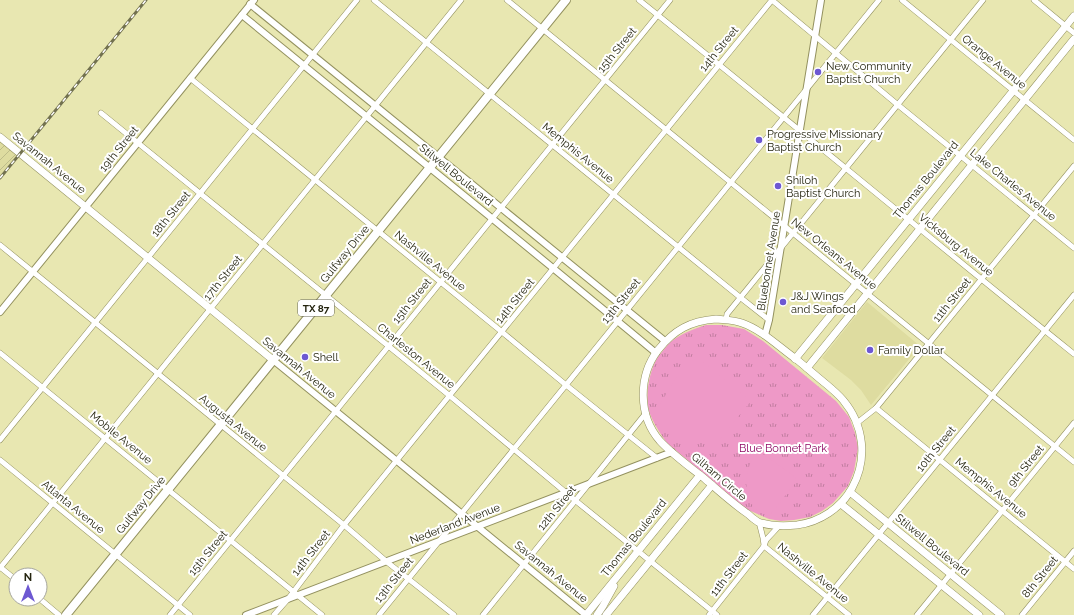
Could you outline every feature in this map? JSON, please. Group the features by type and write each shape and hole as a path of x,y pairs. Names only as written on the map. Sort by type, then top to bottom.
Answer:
{"main road":[{"name":"Gulfway Drive","path":"66,615 566,0"},
{"name":"Thomas Boulevard","path":"795,358 1074,16"},
{"path":"807,368 1074,40"},
{"name":"Savannah Avenue","path":"0,137 273,360"},
{"name":"Gilham Circle","path":"716,319 741,322 765,335 795,358 843,399 854,415 861,442 861,461 860,470 855,482 841,504 828,513 804,524 779,526 759,522 743,511 672,452 660,440 649,422 646,413 643,390 648,366 665,341 690,324 707,320 716,319"},
{"name":"Thomas Boulevard","path":"586,615 700,475"},
{"path":"606,615 712,485"},
{"name":"Stilwell Boulevard","path":"850,492 1001,615"},
{"path":"841,504 979,615"},
{"path":"597,615 613,588 618,576"}],"street":[{"name":"18th Street","path":"0,440 357,0"},
{"name":"Memphis Avenue","path":"374,0 769,320"},
{"name":"17th Street","path":"0,568 461,0"},
{"name":"New Orleans Avenue","path":"507,0 1074,462"},
{"name":"Vicksburg Avenue","path":"639,0 1074,354"},
{"name":"15th Street","path":"170,615 670,0"},
{"name":"Lake Charles Avenue","path":"772,0 1074,248"},
{"name":"14th Street","path":"296,594 344,525 772,0"},
{"name":"Bluebonnet Avenue","path":"765,335 769,320 821,0"},
{"name":"13th Street","path":"379,615 879,0"},
{"name":"Orange Avenue","path":"902,0 1074,140"},
{"path":"726,320 727,314 983,0"},
{"path":"1034,0 1074,33"},
{"name":"Stilwell Boulevard","path":"252,2 375,106 665,341"},
{"name":"19th Street","path":"0,312 252,2"},
{"name":"Stilwell Boulevard","path":"242,15 554,268 656,353"},
{"name":"Nashville Avenue","path":"190,78 441,282 566,386 657,458"},
{"name":"Charleston Avenue","path":"101,113 450,396 576,501 650,560 713,614"},
{"name":"11th Street","path":"857,423 876,408 1074,166"},
{"name":"Augusta Avenue","path":"0,245 344,525 387,562 454,615"},
{"name":"10th Street","path":"814,615 1074,295"},
{"name":"Mobile Avenue","path":"0,353 322,615"},
{"name":"Savannah Avenue","path":"273,360 586,615"},
{"name":"Memphis Avenue","path":"876,408 1074,569"},
{"name":"12th Street","path":"483,615 646,413"},
{"name":"9th Street","path":"917,615 1074,423"},
{"name":"Nederland Avenue","path":"246,615 288,599 296,594 387,562 438,541 672,452"},
{"name":"Atlanta Avenue","path":"0,460 190,615"},
{"path":"759,522 764,546"},
{"name":"11th Street","path":"713,614 764,546 766,540 779,526"},
{"name":"Nashville Avenue","path":"764,546 849,615"},
{"name":"8th Street","path":"1022,615 1074,551"},
{"path":"274,615 288,599"},
{"path":"48,606 59,615"}],"shaded area":[{"path":"0,137 19,153 0,178"},
{"path":"867,302 920,346 871,405 861,390 851,380 822,358"}],"green space":[{"name":"Blue Bonnet Park","path":"706,325 722,325 744,329 763,341 836,401 849,417 855,433 858,448 854,471 848,486 833,503 822,511 810,517 781,521 769,519 746,509 667,443 659,432 649,411 647,398 652,369 660,355 671,341 684,333"},
{"path":"695,358 698,358 751,401 721,438 687,442 654,414 676,378"},
{"path":"757,450 795,477 796,482 769,516 759,511 752,505 746,488 749,468 752,458"}],"railway":[{"path":"0,178 146,0"}],"place":[{"name":"New Community Baptist Church","path":"818,72"},
{"name":"Progressive Missionary Baptist Church","path":"759,140"},
{"name":"Shiloh Baptist Church","path":"778,186"},
{"name":"J&J Wings and Seafood","path":"783,302"},
{"name":"Family Dollar","path":"870,350"},
{"name":"Shell","path":"305,357"}]}
